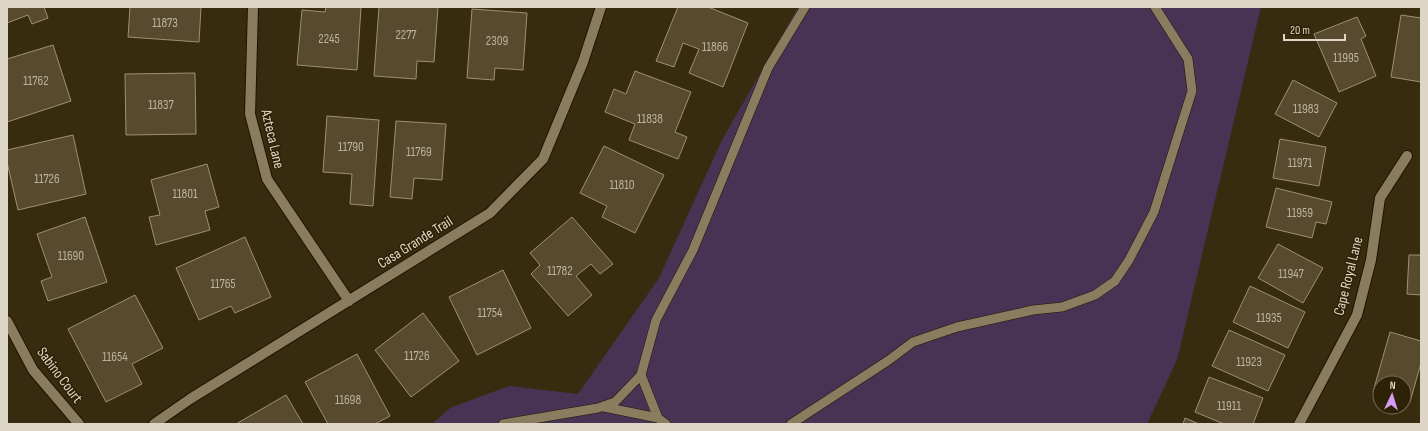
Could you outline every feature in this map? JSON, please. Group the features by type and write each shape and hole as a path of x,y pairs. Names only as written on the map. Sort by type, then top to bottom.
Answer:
{"street":[{"name":"Azteca Lane","path":"253,7 250,114 267,179 349,301"},
{"name":"Casa Grande Trail","path":"154,424 190,399 490,213 543,159 583,62 601,7"},
{"name":"Cape Royal Lane","path":"1299,424 1357,315 1371,260 1380,198 1407,156"},
{"name":"Sabino Court","path":"7,321 33,370 79,424"}],"lane":[{"path":"503,424 602,406 615,402 641,375 656,320 693,250 768,68 805,7"},
{"path":"791,424 889,360 913,342 957,327 1033,310 1062,307 1095,295 1115,281 1154,212 1192,91 1188,59 1155,7"},
{"path":"641,375 658,418"},
{"path":"602,406 658,418 666,424"}],"shaded area":[{"path":"798,7 1261,7 1177,360 1147,424 432,424 450,408 509,386 578,394 659,278 722,140"}],"building":[{"path":"7,7 44,7 48,18 32,24 28,15 7,23"},
{"path":"130,7 201,7 199,42 128,37"},
{"path":"326,7 361,7 357,70 297,65 302,10 325,12"},
{"path":"379,7 438,7 434,62 417,61 416,79 374,76"},
{"path":"678,7 708,7 748,23 723,87 689,73 699,49 683,43 674,67 656,61"},
{"path":"472,9 527,13 523,70 495,68 494,80 467,78"},
{"path":"1401,15 1421,18 1421,82 1391,77"},
{"path":"1357,17 1366,36 1361,39 1376,76 1339,92 1314,34"},
{"path":"53,45 71,101 7,122 7,59"},
{"path":"635,71 691,92 675,132 687,137 678,159 629,140 635,124 605,112 614,89 626,94"},
{"path":"195,73 196,134 126,135 125,74"},
{"path":"1293,80 1337,103 1319,137 1275,114"},
{"path":"327,116 379,120 373,206 350,204 352,174 323,172"},
{"path":"396,121 446,124 442,180 414,178 412,199 390,197"},
{"path":"73,135 86,194 18,210 7,162 7,150"},
{"path":"1280,139 1326,147 1319,186 1273,178"},
{"path":"604,146 664,175 635,233 602,217 607,206 580,193"},
{"path":"207,164 219,207 205,211 210,230 156,245 149,217 160,215 151,180"},
{"path":"1276,188 1332,202 1326,224 1316,222 1312,238 1266,227"},
{"path":"85,217 107,282 48,301 41,281 52,277 37,234"},
{"path":"572,217 613,264 600,274 591,264 576,276 592,295 568,316 531,274 540,265 530,253"},
{"path":"245,237 271,297 235,313 231,306 199,320 176,268"},
{"path":"1278,244 1323,268 1303,303 1258,278"},
{"path":"1409,255 1421,255 1421,295 1407,294"},
{"path":"503,270 531,328 477,355 449,297"},
{"path":"1250,286 1305,312 1288,348 1233,322"},
{"path":"135,295 163,348 132,364 142,384 106,402 68,329"},
{"path":"423,313 459,361 411,397 375,350"},
{"path":"1229,330 1285,355 1268,391 1212,366"},
{"path":"1390,332 1421,341 1421,363 1412,395 1412,375 1378,375"},
{"path":"357,354 390,416 375,424 328,424 305,382"},
{"path":"1209,377 1263,398 1253,424 1224,424 1195,412"},
{"path":"286,395 303,424 236,424"},
{"path":"1185,418 1199,424 1183,424"}]}
